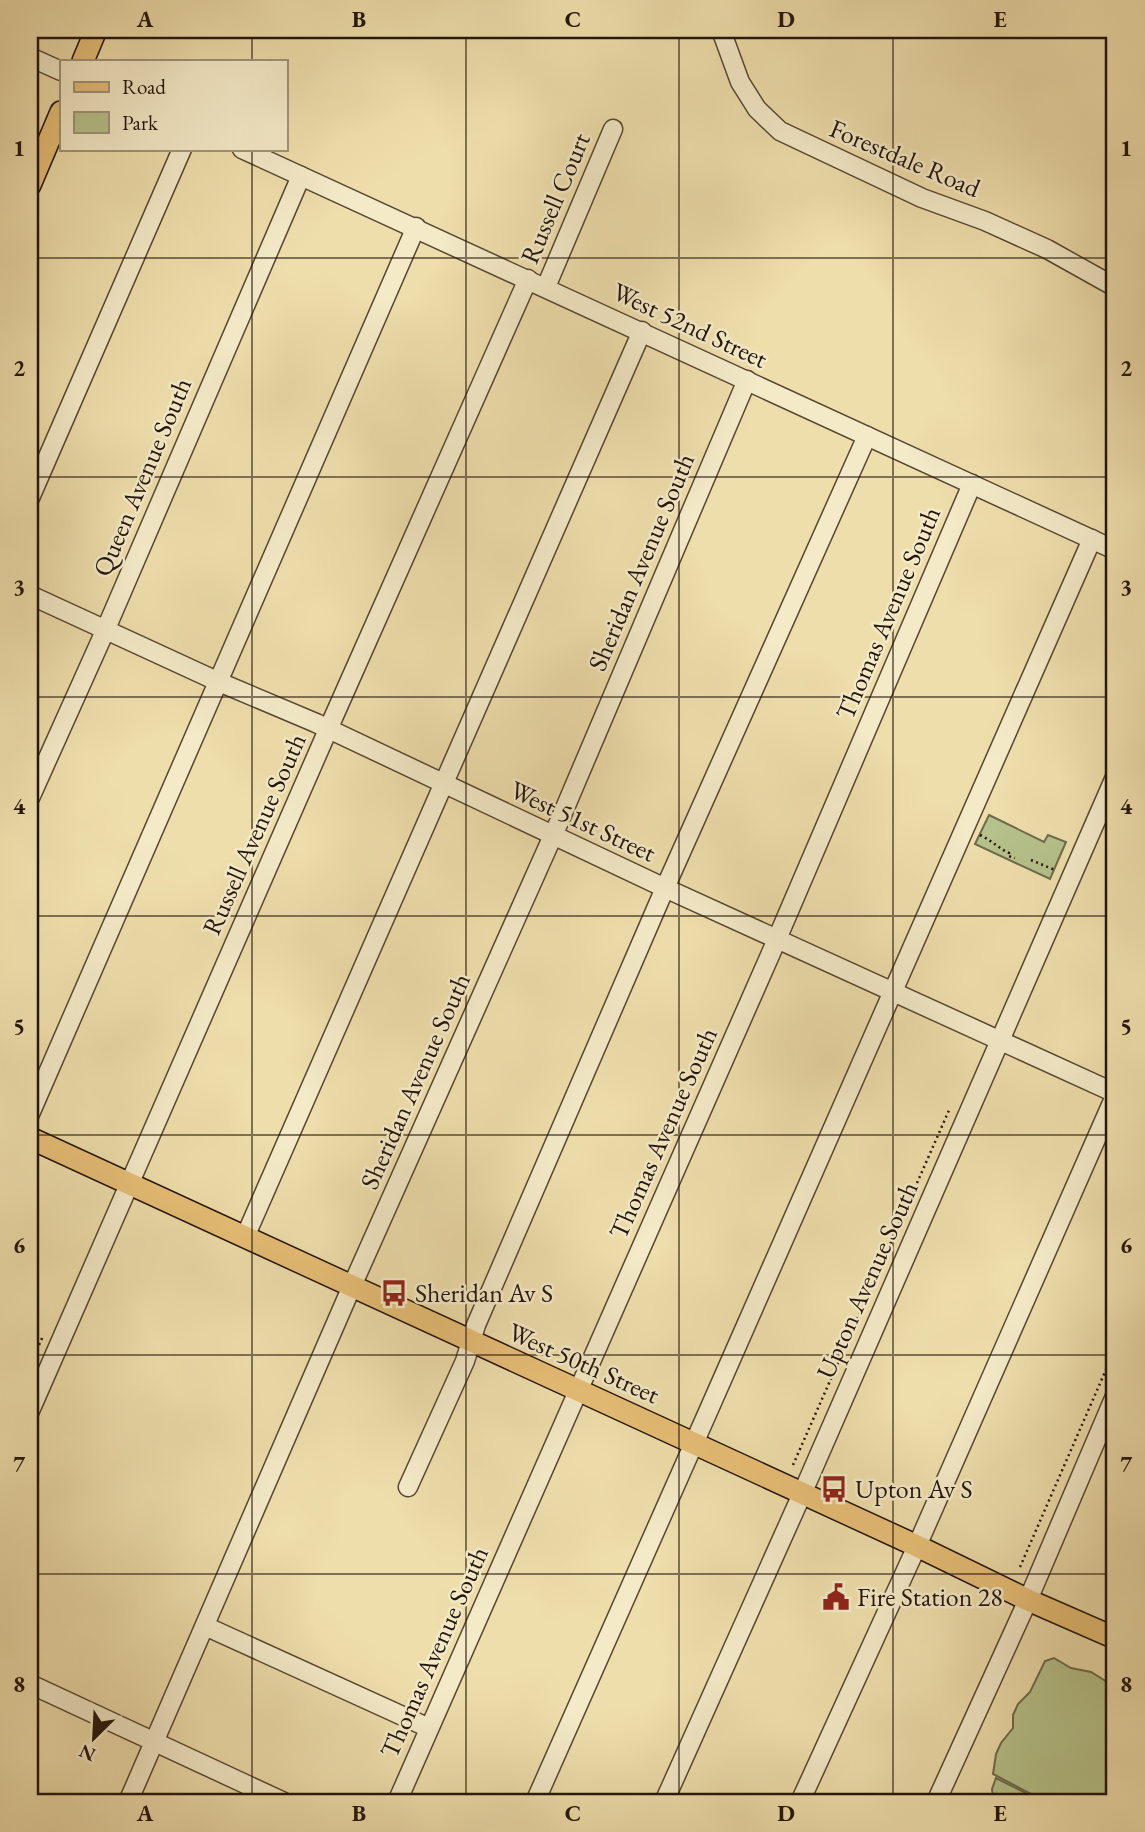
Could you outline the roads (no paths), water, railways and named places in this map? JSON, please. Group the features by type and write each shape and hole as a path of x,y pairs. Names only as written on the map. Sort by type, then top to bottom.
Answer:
{"main road":[{"path":"83,60 96,30"},
{"path":"30,185 60,114"},
{"name":"West 50th Street","path":"30,1138 1115,1638"}],"street":[{"name":"Forestdale Road","path":"721,30 740,82 757,110 780,131 922,198 985,221 1047,249 1115,287"},
{"path":"30,57 60,71"},
{"name":"Russell Court","path":"546,287 613,129"},
{"path":"30,498 182,150"},
{"name":"West 52nd Street","path":"244,150 1115,550"},
{"name":"Queen Avenue South","path":"30,798 105,631 300,176"},
{"path":"30,1114 416,227"},
{"name":"Russell Avenue South","path":"30,1411 528,279"},
{"path":"245,1237 642,331"},
{"name":"Sheridan Avenue South","path":"128,1802 352,1286 554,834 747,380"},
{"path":"408,1487 472,1343 475,1325 665,888 867,436"},
{"name":"Thomas Avenue South","path":"397,1802 777,939 972,484"},
{"path":"535,1802 1092,539"},
{"name":"West 51st Street","path":"30,595 328,729 443,785 1115,1095"},
{"name":"Upton Avenue South","path":"664,1802 1115,777"},
{"path":"800,1802 1115,1095"},
{"path":"936,1802 1028,1600 1115,1396"},
{"path":"205,1626 429,1728"},
{"path":"30,1684 284,1802"}],"place":[{"name":"Sheridan Av S","path":"394,1293"},
{"name":"Upton Av S","path":"834,1489"},
{"name":"Fire Station 28","path":"836,1597"}]}
